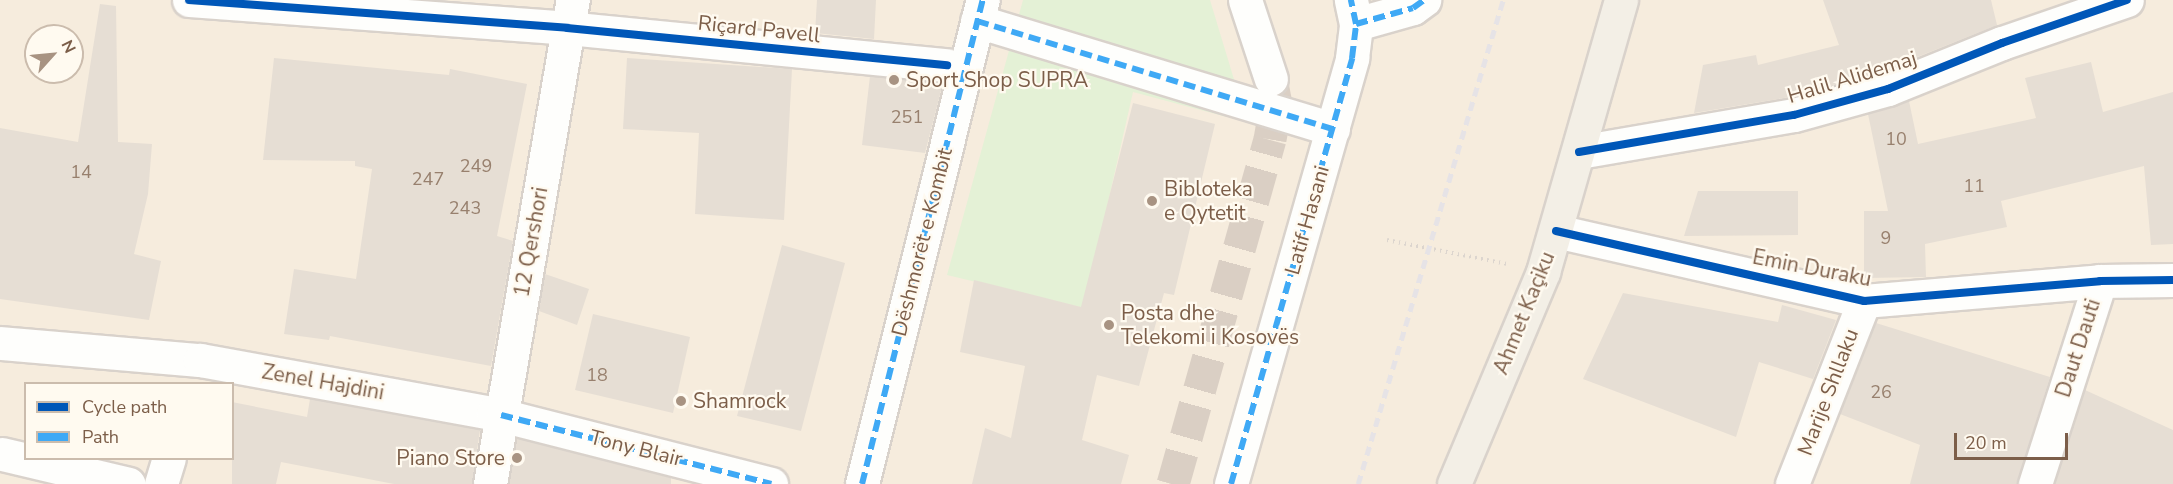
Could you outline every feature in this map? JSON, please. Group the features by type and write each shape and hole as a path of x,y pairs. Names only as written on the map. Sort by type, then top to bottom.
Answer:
{"main road":[{"name":"Ahmet Kaçiku","path":"1454,484 1544,272 1621,0"}],"street":[{"name":"Riçard Pavell","path":"189,0 570,14 947,65"},
{"path":"1245,0 1271,79"},
{"name":"Latif Hasani","path":"1231,484 1352,58 1354,12 1413,8 1424,0"},
{"name":"Halil Alidemaj","path":"1579,152 1794,115 1888,89 2002,43 2127,0"},
{"path":"980,10 1333,129"},
{"name":"Dëshmorët e Kombit","path":"862,484 980,10"},
{"name":"12 Qershori","path":"490,484 570,14"},
{"name":"Emin Duraku","path":"1556,231 1864,301 2100,281 2173,280"},
{"name":"Daut Dauti","path":"2035,484 2100,281"},
{"name":"Marije Shllaku","path":"1792,484 1864,301"},
{"name":"Zenel Hajdini","path":"0,343 501,415"},
{"name":"Tony Blair","path":"501,415 771,484"},
{"path":"2,454 24,459"},
{"path":"27,460 129,484"},
{"path":"161,484 169,460"}],"path":[{"path":"1388,240 1544,272"}],"shaded area":[{"path":"0,0 2173,0 2173,484 0,484"}],"green space":[{"path":"1023,0 1210,0 1236,86 1227,117 1133,92 1084,308 947,275"}],"building":[{"path":"817,0 876,0 874,39 815,33"},
{"path":"1823,0 1991,0 1997,25 1882,71 1790,97 1694,113 1703,65 1756,55 1758,65 1839,45"},
{"path":"100,4 116,6 118,142 152,144 148,194 134,254 161,261 149,320 0,299 0,128 78,142"},
{"path":"274,58 449,75 450,69 527,84 497,236 513,241 491,366 330,336 329,340 284,334 294,269 356,279 372,169 355,166 355,161 263,160"},
{"path":"627,58 792,69 784,220 695,214 699,133 623,129"},
{"path":"2091,62 2103,112 2173,92 2173,244 2151,245 2144,166 2001,201 2007,227 1925,244 1926,277 1864,278 1864,211 1888,211 1868,114 1909,101 1918,144 2036,118 2025,78"},
{"path":"870,76 943,83 925,153 862,145"},
{"path":"1133,103 1215,124 1174,295 1164,293 1139,386 1097,375 1082,440 1129,455 1121,484 972,484 985,428 1011,438 1025,366 960,352 974,280 1081,307"},
{"path":"1698,191 1798,191 1798,235 1684,236"},
{"path":"782,245 845,263 801,431 737,416"},
{"path":"545,274 589,289 577,325 539,311"},
{"path":"1623,293 1778,322 1782,305 1836,320 1813,379 1759,362 1736,437 1583,379"},
{"path":"593,314 690,337 673,413 575,390"},
{"path":"1876,323 2050,377 2017,484 1910,484 1920,445 1840,414"},
{"path":"2085,390 2173,430 2173,484 2055,484"},
{"path":"310,399 480,430 472,484 394,484 281,462 276,484 232,484 234,402 307,417"},
{"path":"517,438 671,478 671,484 509,484"}],"tunnel":[{"path":"1173,484 1270,139 1276,104 1272,84"}],"railway":[{"path":"1358,484 1503,0"}],"marked path":[{"path":"862,484 983,0"},
{"path":"1231,484 1352,58 1356,24 1351,0"},
{"path":"1356,24 1413,8 1424,0"},
{"path":"977,21 1333,129"},
{"path":"501,415 771,484"}],"cycle path":[{"path":"189,0 567,28 947,65"},
{"path":"1579,152 1794,115 1888,89 2002,43 2127,0"},
{"path":"1556,231 1864,301 2100,281 2173,280"}],"place":[{"name":"Sport Shop SUPRA","path":"894,80"},
{"name":"Bibloteka e Qytetit","path":"1152,201"},
{"name":"Posta dhe Telekomi i Kosovës","path":"1109,325"},
{"name":"Shamrock","path":"681,401"},
{"name":"Piano Store","path":"517,458"}]}
